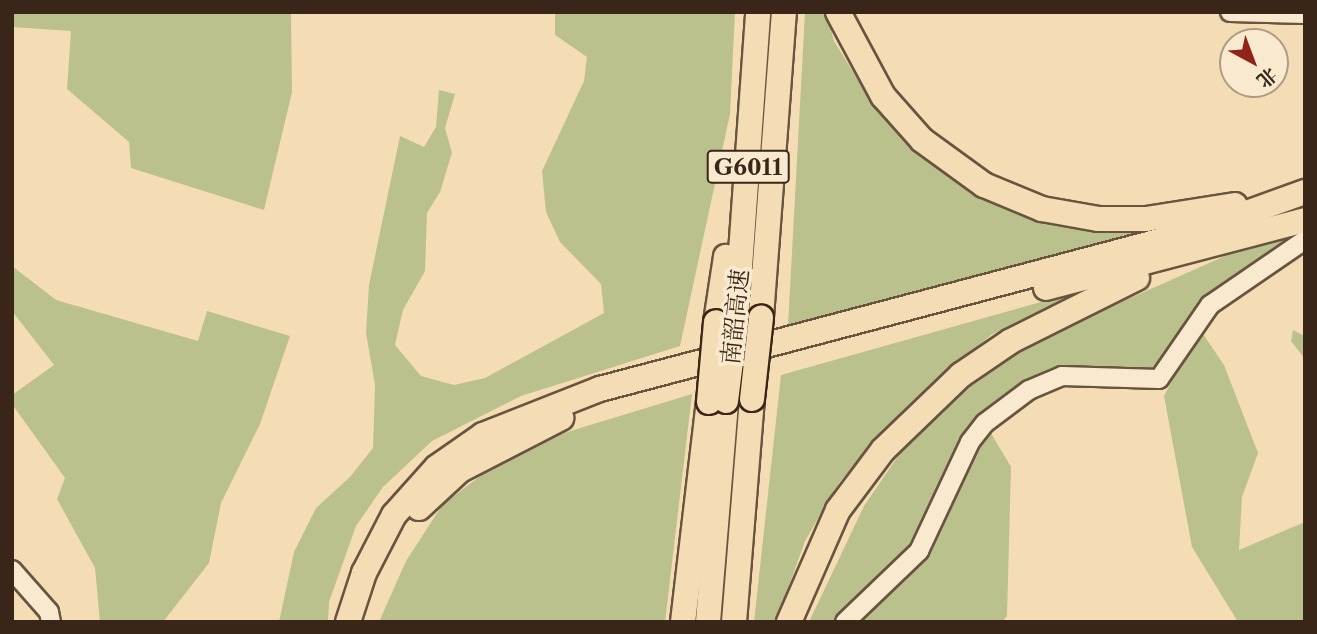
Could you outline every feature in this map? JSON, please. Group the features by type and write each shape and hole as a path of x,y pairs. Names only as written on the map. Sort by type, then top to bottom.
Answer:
{"highway":[{"name":"南韶高速","path":"708,622 717,402 757,52 758,12"},
{"name":"南韶高速","path":"734,622 784,12"},
{"path":"838,12 883,96 922,140 985,185 1042,209 1099,219 1146,219 1305,191"},
{"path":"348,622 363,573 394,515 437,467 483,435 600,389 1197,231 1305,191"},
{"path":"367,622 383,562 416,512 460,470 566,416 654,387 1100,276 1213,242 1305,220"},
{"path":"789,622 838,510 883,450 961,375 1011,341 1213,242"},
{"path":"683,622 717,402"}],"street":[{"path":"1230,12 1305,15"},
{"path":"845,622 919,551 970,442 985,423 1029,390 1062,376 1159,379 1210,305 1305,240"},
{"path":"12,570 49,612 51,622"}],"green space":[{"path":"12,12 291,12 292,92 264,210 131,168 129,142 67,89 71,31 12,27"},
{"path":"555,12 735,12 730,114 680,346 521,396 432,441 383,487 356,526 329,602 328,622 279,622 294,552 316,508 350,477 373,448 375,385 366,333 369,285 400,136 424,147 436,127 439,90 455,94 445,128 452,153 440,192 427,213 425,271 403,310 395,345 421,376 454,385 485,378 604,313 601,284 560,242 546,212 542,171 584,81 587,57 555,35"},
{"path":"805,12 826,12 834,41 871,101 922,158 989,201 1056,223 1177,229 788,326"},
{"path":"1305,226 1305,240 1210,305 1159,379 1062,376 985,423 1011,467 1007,616 1002,622 809,622 864,506 909,440 977,374 1036,340 1270,236"},
{"path":"12,266 56,300 198,341 207,311 290,336 260,424 221,503 209,563 163,622 100,622 95,568 57,499 65,478 12,404 12,395 54,365 12,311"},
{"path":"1087,289 991,335 886,427 839,483 805,541 776,622 754,622 781,375"},
{"path":"1293,330 1305,336 1305,359 1291,341"},
{"path":"1203,334 1224,365 1258,453 1242,497 1239,550 1305,522 1305,622 1238,622 1192,547 1164,396 1183,359"},
{"path":"692,394 665,622 379,622 406,561 443,504 503,459 564,433"}]}
